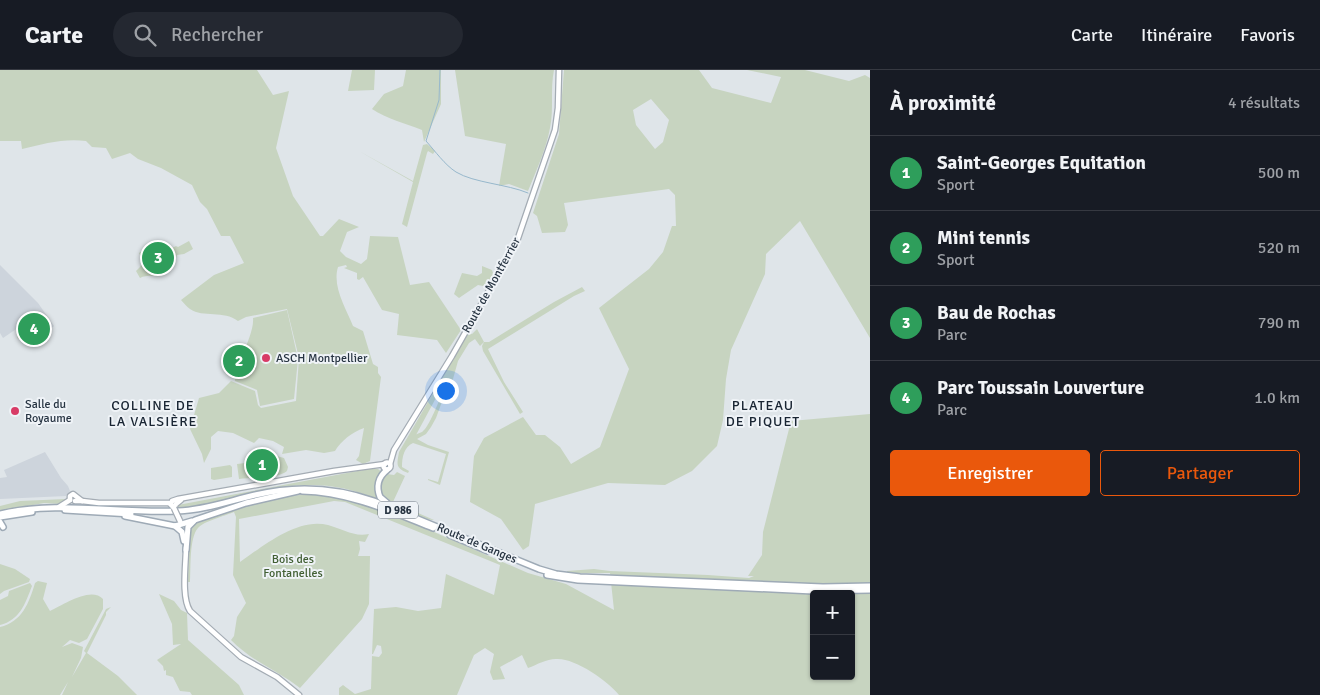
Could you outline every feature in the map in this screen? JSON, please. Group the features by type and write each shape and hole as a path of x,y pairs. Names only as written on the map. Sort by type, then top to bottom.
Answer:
{"main road":[{"path":"387,466 379,482 378,493 381,499 444,529"},
{"name":"Route de Ganges","path":"0,515 20,510 59,507 159,512 185,511 278,490 319,488 366,498 539,569 569,576 870,588"},
{"name":"Route de Ganges","path":"0,515 50,510 162,515 186,514 207,511 265,496 298,491 332,493 362,500 534,571 568,579 813,591 870,588"},
{"name":"D 986","path":"112,513 175,526 246,503 298,491"},
{"path":"186,550 188,526 195,520"},
{"path":"175,526 183,534 186,550"}],"street":[{"name":"Route de Montferrier","path":"387,466 394,450 456,348 517,240 555,130 558,108 559,70"},
{"path":"299,695 277,677 241,657 190,611 186,598 185,532 173,505 173,500 375,465 387,466"},
{"path":"59,507 74,500 99,504 173,505"}],"shaded area":[{"path":"0,265 38,303 54,326 49,330 40,313 3,338 0,333"},
{"path":"45,452 68,486 70,491 66,496 0,499 0,478 7,477 4,470"}],"green space":[{"path":"0,70 257,70 273,95 289,91 276,148 293,196 320,236 323,236 339,219 359,227 347,232 340,251 346,257 361,264 367,259 370,236 398,237 410,285 429,282 461,330 446,353 437,340 397,335 399,314 382,310 363,277 359,280 357,279 357,273 344,268 347,267 346,265 338,267 338,290 353,326 363,331 373,364 378,367 378,373 381,377 370,461 363,464 356,460 359,456 364,428 347,437 335,451 324,453 306,450 282,454 284,447 273,441 259,438 254,443 233,433 218,431 211,437 211,449 204,463 202,454 190,429 199,398 219,393 231,381 255,391 258,405 261,408 296,401 299,358 287,309 246,317 238,321 226,316 195,312 189,308 181,300 214,275 244,263 230,236 221,236 192,185 161,168 138,159 130,153 112,159 106,148 92,147 86,141 46,143 22,149 21,141 0,141"},
{"path":"352,70 375,70 374,90 348,91"},
{"path":"406,70 441,70 441,104 424,142 422,130 372,109 384,94 403,86"},
{"path":"455,70 554,70 550,128 528,191 509,184 499,186 506,144 465,136"},
{"path":"564,70 699,70 712,88 771,103 781,77 747,70 805,70 849,81 865,75 870,78 870,338 800,221 766,254 765,274 731,350 726,379 723,420 717,446 692,471 665,485 608,483 535,504 529,546 523,550 501,519 470,502 474,456 484,438 523,417 536,435 545,435 560,447 571,464 600,447 629,369 599,308 649,269 663,252 672,226 676,226 675,195 669,189 564,203 568,225 565,232 542,233 537,216 533,213 559,134","holes":["651,99 669,120 663,142 655,149 636,125 633,110"]},
{"path":"427,144 435,151 433,154 428,151 427,153 407,227 402,224 413,182 359,151 413,181 423,145"},
{"path":"189,241 193,249 184,254 177,255 174,264 166,270 164,275 140,278 136,271 143,261 139,253 144,250 149,257 167,246 170,249"},
{"path":"482,266 492,270 494,276 488,287 478,285 459,298 454,294 462,273 477,276 482,273"},
{"path":"582,287 585,291 488,349 504,382 523,412 520,414 483,351 482,346 484,342 489,342"},
{"name":"ASCH Montpellier","path":"287,310 298,359 294,399 260,406 257,390 235,381 234,357 235,354 244,353 253,318"},
{"path":"38,314 41,314 49,330 24,342 22,337 18,339 17,336 20,334 18,332 22,326"},
{"path":"477,329 484,342 480,346 475,339 469,343 458,361 453,379 447,388 436,418 426,434 417,439 449,452 440,485 428,479 438,482 446,454 413,443 404,453 402,460 402,467 409,471 408,473 398,465 399,452 468,333 472,334","holes":["444,383 446,384 429,423 423,431 416,435"]},
{"name":"Bois des Fontanelles","path":"870,414 870,695 619,695 600,677 574,663 550,659 528,668 522,655 500,667 505,679 493,680 490,672 494,654 485,648 474,655 457,695 339,695 339,688 343,685 355,694 371,689 372,656 379,657 382,653 381,646 377,645 372,654 374,609 396,607 418,611 441,608 446,574 494,595 500,565 345,502 334,501 239,519 240,562 281,534 305,525 328,525 353,534 369,534 365,542 359,541 360,549 358,556 370,556 369,604 362,619 300,688 247,654 231,640 234,636 237,617 246,603 233,575 236,517 234,512 201,525 198,528 193,539 190,582 188,582 189,531 192,523 279,496 323,494 356,501 402,518 528,573 566,584 614,610 610,573 567,573 567,571 594,569 749,578 754,576 748,576 762,555 763,532 791,421"},
{"path":"261,452 284,458 288,467 287,471 274,476 239,479 237,464 253,462"},
{"path":"230,465 232,467 232,477 211,479 211,468"},
{"path":"368,469 378,469 383,473 379,479 381,501 353,491 327,486 303,485 256,492 179,509 177,507 178,505"},
{"path":"397,472 405,476 393,502 434,520 407,512 383,497 381,485 384,479 387,474 394,475"},
{"path":"66,499 67,501 60,504 44,503 0,511 0,506 20,501"},
{"path":"0,564 15,569 30,579 29,582 0,594"},
{"path":"38,581 47,583 43,599 50,611 84,596 98,596 103,599 103,609 87,639 79,643 70,640 62,647 72,643 83,647 81,658 72,677 86,653 84,651 106,609 111,607 106,612 87,653 118,676 137,695 62,695 68,682 60,695 0,695 0,627 14,621 24,611 35,583"},
{"path":"30,583 32,586 21,610 7,623 0,625 0,600 8,596 9,591"},
{"path":"159,594 174,601 181,610 187,613 188,640 239,685 244,695 192,695 190,692 180,691 173,677 166,675 166,670 164,671 163,666 157,660 181,644 173,645 172,624"}],"waterway":[{"path":"440,70 439,100 426,141 444,162 463,176 528,193"}],"place":[{"name":"Bau de Rochas","path":"158,258"},
{"name":"Parc Toussain Louverture","path":"34,329"},
{"name":"ASCH Montpellier","path":"266,358"},
{"name":"Mini tennis","path":"239,361"},
{"name":"Salle du Royaume","path":"15,411"},
{"name":"Saint-Georges Equitation","path":"262,465"}],"district":[{"name":"COLLINE DE LA VALSIÈRE","path":"153,414"},
{"name":"PLATEAU DE PIQUET","path":"763,414"}]}
